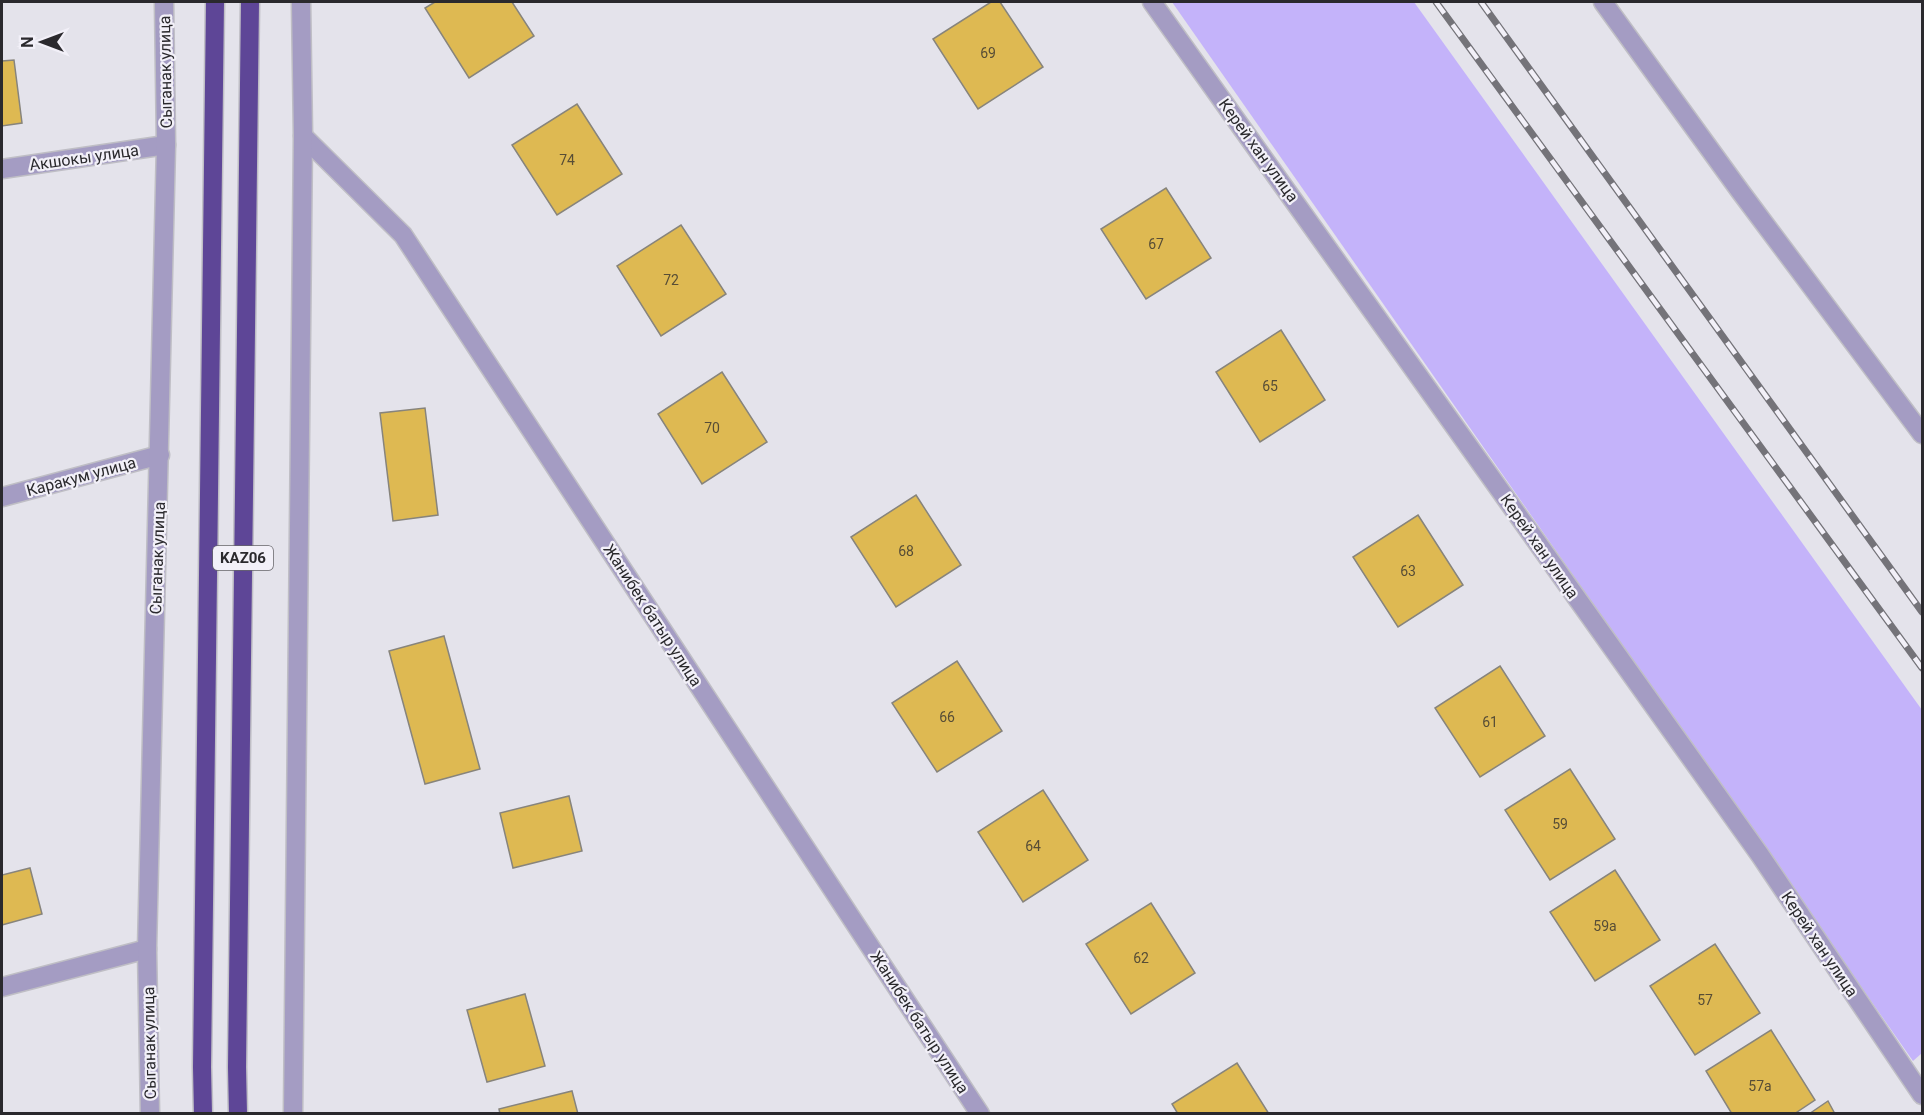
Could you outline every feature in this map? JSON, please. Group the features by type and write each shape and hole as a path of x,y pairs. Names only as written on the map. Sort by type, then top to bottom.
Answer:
{"highway":[{"name":"KАZ06","path":"203,1113 215,2"},
{"name":"KАZ06","path":"238,1113 250,2"}],"street":[{"name":"Сыганак улица","path":"150,1113 147,949 166,145 164,2"},
{"path":"293,1113 303,136 301,2"},
{"name":"Керей хан улица","path":"1152,2 1760,855 1923,1095"},
{"path":"1603,2 1740,191 1919,424"},
{"name":"Жанибек батыр улица","path":"303,136 403,235 980,1113"},
{"name":"Акшокы улица","path":"2,169 166,145"},
{"name":"Каракум улица","path":"2,497 160,455"},
{"path":"2,987 147,949"}],"shaded area":[{"path":"1172,2 1414,2 1922,710 1922,1053 1913,1061"}],"building":[{"path":"435,2 512,2 534,36 469,78 425,8"},
{"path":"991,2 1000,2 1043,67 978,109 933,39"},
{"path":"14,60 22,123 2,126 2,61"},
{"path":"577,104 622,174 557,215 512,145"},
{"path":"1166,188 1211,258 1146,299 1101,229"},
{"path":"681,225 726,294 661,336 617,266"},
{"path":"1281,330 1325,400 1260,442 1216,372"},
{"path":"722,372 767,442 702,484 658,414"},
{"path":"425,408 438,515 393,521 380,413"},
{"path":"916,495 961,565 896,607 851,537"},
{"path":"1418,515 1463,585 1398,627 1353,557"},
{"path":"444,636 480,769 425,784 389,651"},
{"path":"957,661 1002,731 937,772 892,703"},
{"path":"1500,666 1545,736 1480,777 1435,708"},
{"path":"1570,769 1615,839 1550,880 1505,810"},
{"path":"1043,790 1088,860 1023,902 978,832"},
{"path":"569,796 582,851 513,868 500,813"},
{"path":"30,868 42,914 2,925 2,875"},
{"path":"1615,870 1660,940 1595,981 1550,912"},
{"path":"1151,903 1195,973 1131,1014 1086,944"},
{"path":"1715,944 1760,1013 1695,1055 1650,986"},
{"path":"525,994 545,1066 487,1082 467,1010"},
{"path":"1771,1030 1815,1100 1794,1114 1732,1114 1706,1071"},
{"path":"1237,1063 1269,1114 1178,1114 1172,1104"},
{"path":"572,1091 578,1114 500,1114 499,1109"},
{"path":"1828,1101 1835,1114 1809,1114"}],"railway":[{"path":"1436,2 1922,668"},
{"path":"1481,2 1922,612"}]}
